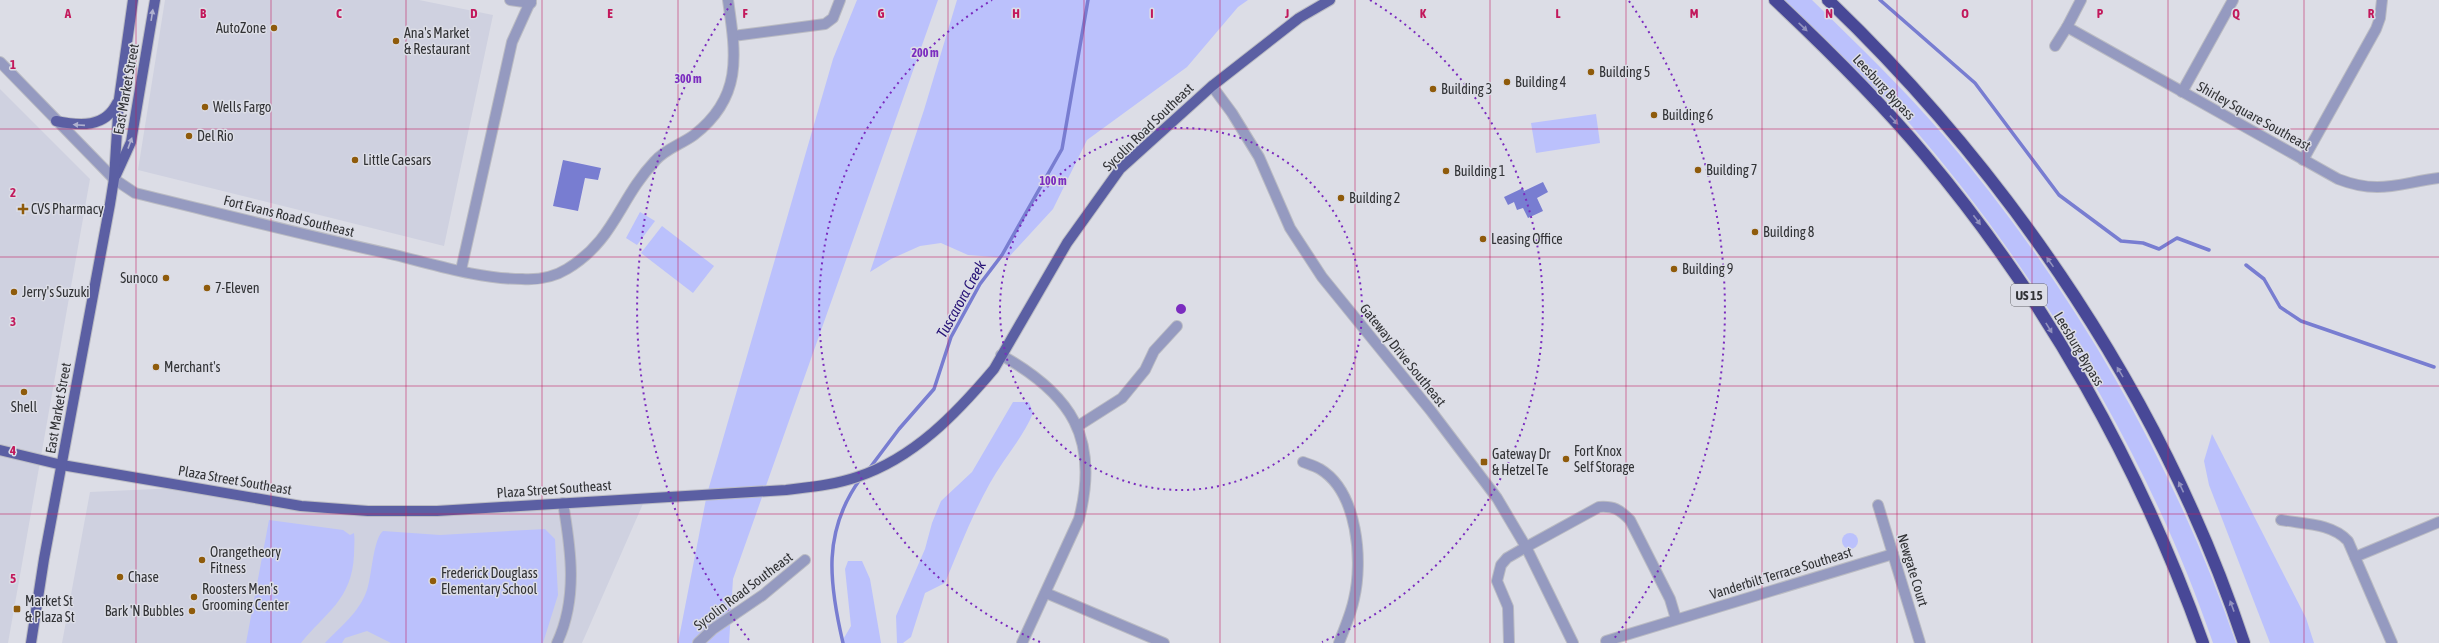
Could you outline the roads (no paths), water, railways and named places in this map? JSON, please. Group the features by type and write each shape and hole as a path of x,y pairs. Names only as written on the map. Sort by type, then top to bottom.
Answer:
{"highway":[{"name":"Leesburg Bypass","path":"1775,0 1850,72 1898,124 1959,198 2007,262 2080,377 2142,493 2168,551 2203,643"},
{"name":"Leesburg Bypass","path":"1828,0 1899,72 1960,141 1993,183 2078,304 2146,417 2169,462 2210,549 2244,643"}],"main road":[{"name":"East Market Street","path":"31,643 114,179 119,99 133,0"},
{"name":"East Market Street","path":"114,179 131,142 155,0"},
{"name":"Sycolin Road Southeast","path":"1001,354 1067,243 1120,169 1212,86 1299,18 1330,0"},
{"path":"56,121 83,126 92,124 113,112 119,99"},
{"name":"Plaza Street Southeast","path":"0,450 62,465 326,509 368,512 437,511 786,490 827,485 858,477 890,462 920,443 946,423 994,369 1001,354"}],"street":[{"path":"461,270 512,42 531,2 510,0"},
{"name":"Fort Evans Road Southeast","path":"0,62 114,179 135,193 318,238 461,270 521,279 549,276 565,270 582,259 601,242 609,231 640,176 653,162 694,135 716,115 729,93 735,70 733,36 728,0"},
{"path":"733,36 825,24 833,18 840,0"},
{"path":"2055,46 2081,0"},
{"path":"2182,92 2233,0"},
{"path":"2303,160 2376,29 2380,18 2382,0"},
{"name":"Shirley Square Southeast","path":"2067,27 2338,180 2369,188 2387,188 2439,178"},
{"name":"Gateway Drive Southeast","path":"1212,86 1256,152 1290,228 1322,277 1476,467 1526,546 1573,643"},
{"path":"1078,426 1122,398 1145,370 1154,351 1177,326"},
{"path":"1001,354 1038,376 1054,391 1067,407 1078,426 1085,452 1085,498 1079,519 1022,643"},
{"path":"1303,462 1321,470 1339,488 1346,504 1358,544 1359,563 1354,600 1339,643"},
{"path":"557,643 568,610 570,592 570,539 563,503"},
{"name":"Newgate Court","path":"1878,505 1920,643"},
{"path":"1509,643 1508,607 1499,589 1498,572 1507,558 1526,546 1599,507 1612,506 1630,520 1670,599 1676,619"},
{"path":"2281,520 2334,529 2348,541 2392,643"},
{"path":"2355,557 2439,522"},
{"name":"Vanderbilt Terrace Southeast","path":"1606,641 1893,554"},
{"name":"Sycolin Road Southeast","path":"698,643 713,629 762,595 805,560"},
{"path":"1046,593 1164,643"}],"waterway":[{"name":"Tuscarora Creek","path":"869,469 899,429 934,389 951,337 980,284 1002,255 1062,149 1088,0"},
{"path":"1880,0 1975,83 2059,195 2121,241 2143,243 2159,249 2177,238 2209,250"},
{"path":"2246,265 2264,279 2280,307 2301,321 2434,367"},
{"name":"Tuscarora Creek","path":"843,643 834,599 832,578 834,538 848,498 861,478"}],"place":[{"name":"AutoZone","path":"274,28"},
{"name":"Ana's Market & Restaurant","path":"396,41"},
{"name":"Building 5","path":"1591,72"},
{"name":"Building 4","path":"1507,82"},
{"name":"Building 3","path":"1433,89"},
{"name":"Wells Fargo","path":"205,107"},
{"name":"Building 6","path":"1654,115"},
{"name":"Del Rio","path":"189,136"},
{"name":"Little Caesars","path":"355,160"},
{"name":"Building 7","path":"1698,170"},
{"name":"Building 1","path":"1446,171"},
{"name":"Building 2","path":"1341,198"},
{"name":"CVS Pharmacy","path":"23,209"},
{"name":"Building 8","path":"1755,232"},
{"name":"Leasing Office","path":"1483,239"},
{"name":"Building 9","path":"1674,269"},
{"name":"Sunoco","path":"166,278"},
{"name":"7-Eleven","path":"207,288"},
{"name":"Jerry's Suzuki","path":"14,292"},
{"name":"Merchant's","path":"156,367"},
{"name":"Shell","path":"24,392"},
{"name":"Fort Knox Self Storage","path":"1566,459"},
{"name":"Gateway Dr & Hetzel Te","path":"1484,462"},
{"name":"Orangetheory Fitness","path":"202,560"},
{"name":"Chase","path":"120,577"},
{"name":"Frederick Douglass Elementary School","path":"433,581"},
{"name":"Roosters Men's Grooming Center","path":"194,597"},
{"name":"Market St & Plaza St","path":"17,609"},
{"name":"Bark 'N Bubbles","path":"192,611"}]}
